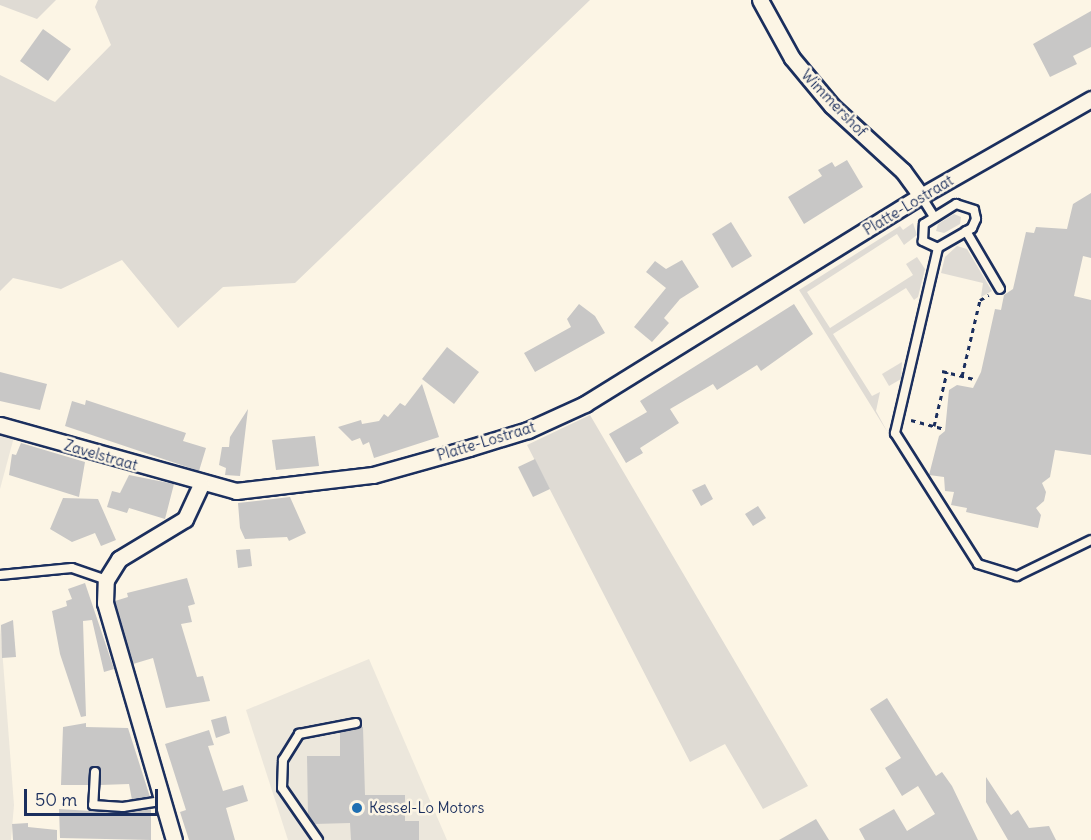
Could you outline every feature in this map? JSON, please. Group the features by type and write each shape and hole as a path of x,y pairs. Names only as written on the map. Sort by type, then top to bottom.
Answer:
{"street":[{"name":"Wimmershof","path":"760,0 792,58 832,106 903,171 921,196"},
{"name":"Platte-Lostraat","path":"201,484 236,491 373,475 528,430 585,404 921,196 1091,99"},
{"name":"Zavelstraat","path":"0,425 201,484"},
{"path":"174,840 105,603 106,580 119,559 185,519 201,484"}],"lane":[{"path":"921,196 934,217"},
{"path":"938,248 923,241 924,224 956,204 965,205 974,210 976,219 966,231 938,248 895,433 978,564 1017,576 1091,540"},
{"path":"966,231 1000,289"},
{"path":"0,575 72,568 106,580"},
{"path":"318,840 282,788 283,760 299,734 356,723"},
{"path":"96,772 93,805 123,807 162,801"}],"path":[{"path":"963,376 980,300"},
{"path":"942,371 973,379"},
{"path":"934,426 947,372"},
{"path":"898,417 944,429"}],"shaded area":[{"path":"0,0 56,0 37,19 0,5"},
{"path":"98,0 590,0 295,283 223,287 178,328 122,260 61,289 13,278 0,291 0,75 55,102 111,45 95,7"},
{"path":"954,214 961,217 960,224 944,233 936,231 938,224"},
{"path":"913,223 917,235 904,245 897,234 807,292 830,328 913,275 906,264 917,257 925,269 918,297 914,300 906,288 833,334 872,396 880,392 876,411 888,433 799,290 900,226 903,230"},
{"path":"957,246 967,249 992,291 981,297 983,283 941,273 945,257"},
{"path":"902,362 901,379 889,386 882,374"},
{"path":"590,415 808,786 763,809 725,744 690,762 527,445"},
{"path":"0,433 14,437 0,489"},
{"path":"0,622 14,805 11,840 0,840"},
{"path":"369,659 447,840 288,840 246,710"}],"building":[{"path":"1091,11 1091,47 1073,56 1077,64 1050,77 1033,44"},
{"path":"43,29 71,49 48,81 20,61"},
{"path":"847,160 863,187 804,224 788,197 822,176 818,170 832,162 835,167"},
{"path":"1091,193 1091,258 1083,256 1074,296 1091,300 1091,455 1055,450 1050,477 1042,483 1046,492 1044,501 1036,508 1041,515 1038,528 966,512 967,508 951,505 954,492 945,491 944,477 929,475 939,436 945,431 949,390 957,385 973,388 981,372 995,309 1001,310 1004,295 1013,289 1026,232 1034,233 1036,227 1067,229 1073,204"},
{"path":"731,222 752,256 732,268 712,234"},
{"path":"682,260 699,287 680,299 664,318 669,323 652,342 634,327 666,288 646,272 655,261 666,269"},
{"path":"579,304 595,316 605,333 535,372 524,353 571,327 567,319"},
{"path":"794,304 813,334 761,371 757,365 717,390 713,384 670,409 679,423 640,448 643,453 626,463 609,434 647,412 640,401"},
{"path":"447,347 479,372 454,404 422,379"},
{"path":"0,372 47,384 40,410 0,401"},
{"path":"422,384 439,437 374,458 369,442 363,445 360,438 352,441 338,427 361,420 362,424 379,421 384,414 388,417 400,403 405,406"},
{"path":"86,400 186,433 183,441 206,448 199,471 65,426 72,401 85,405"},
{"path":"248,409 240,476 225,475 226,468 219,465 222,447 229,447 230,437"},
{"path":"315,436 319,466 276,470 272,440"},
{"path":"21,443 85,462 79,497 9,475 12,454 16,455"},
{"path":"535,459 550,489 533,497 518,467"},
{"path":"129,475 174,484 165,519 129,508 127,513 107,507 112,491 120,493"},
{"path":"705,484 713,499 701,506 692,490"},
{"path":"290,497 306,533 289,541 287,537 245,539 240,528 238,503"},
{"path":"63,498 98,499 116,540 101,546 95,533 72,542 50,529"},
{"path":"758,506 766,518 753,526 745,514"},
{"path":"250,549 252,566 238,568 236,550"},
{"path":"187,578 195,604 188,606 192,622 181,624 197,677 203,676 210,701 166,708 153,658 133,664 115,601 128,597 127,593"},
{"path":"85,583 114,669 104,672 92,620 83,621 86,716 81,717 60,654 52,611 67,606 66,601 72,599 68,589"},
{"path":"13,620 16,657 2,658 1,625"},
{"path":"887,698 936,776 942,772 952,786 978,840 865,840 859,829 894,809 907,831 935,814 918,786 902,796 885,768 901,758 870,709"},
{"path":"226,716 230,733 216,738 211,720"},
{"path":"86,723 86,727 128,728 150,797 132,800 129,784 100,785 101,770 96,766 90,769 88,785 61,785 63,727"},
{"name":"Kessel-Lo Motors","path":"363,727 365,795 405,795 405,821 419,821 419,840 351,840 350,823 314,824 308,815 307,756 340,756 340,732"},
{"path":"209,730 214,745 208,746 223,791 243,785 248,801 226,808 235,840 189,840 180,812 186,810 165,744"},
{"path":"986,777 1011,815 1018,810 1029,828 1049,826 1056,840 1008,840 986,802"},
{"path":"59,809 123,813 151,809 151,840 60,838"},
{"path":"816,819 829,840 779,840"},
{"path":"28,823 28,827 57,830 57,840 13,840 12,824"}],"place":[{"name":"Kessel-Lo Motors","path":"357,808"}]}
